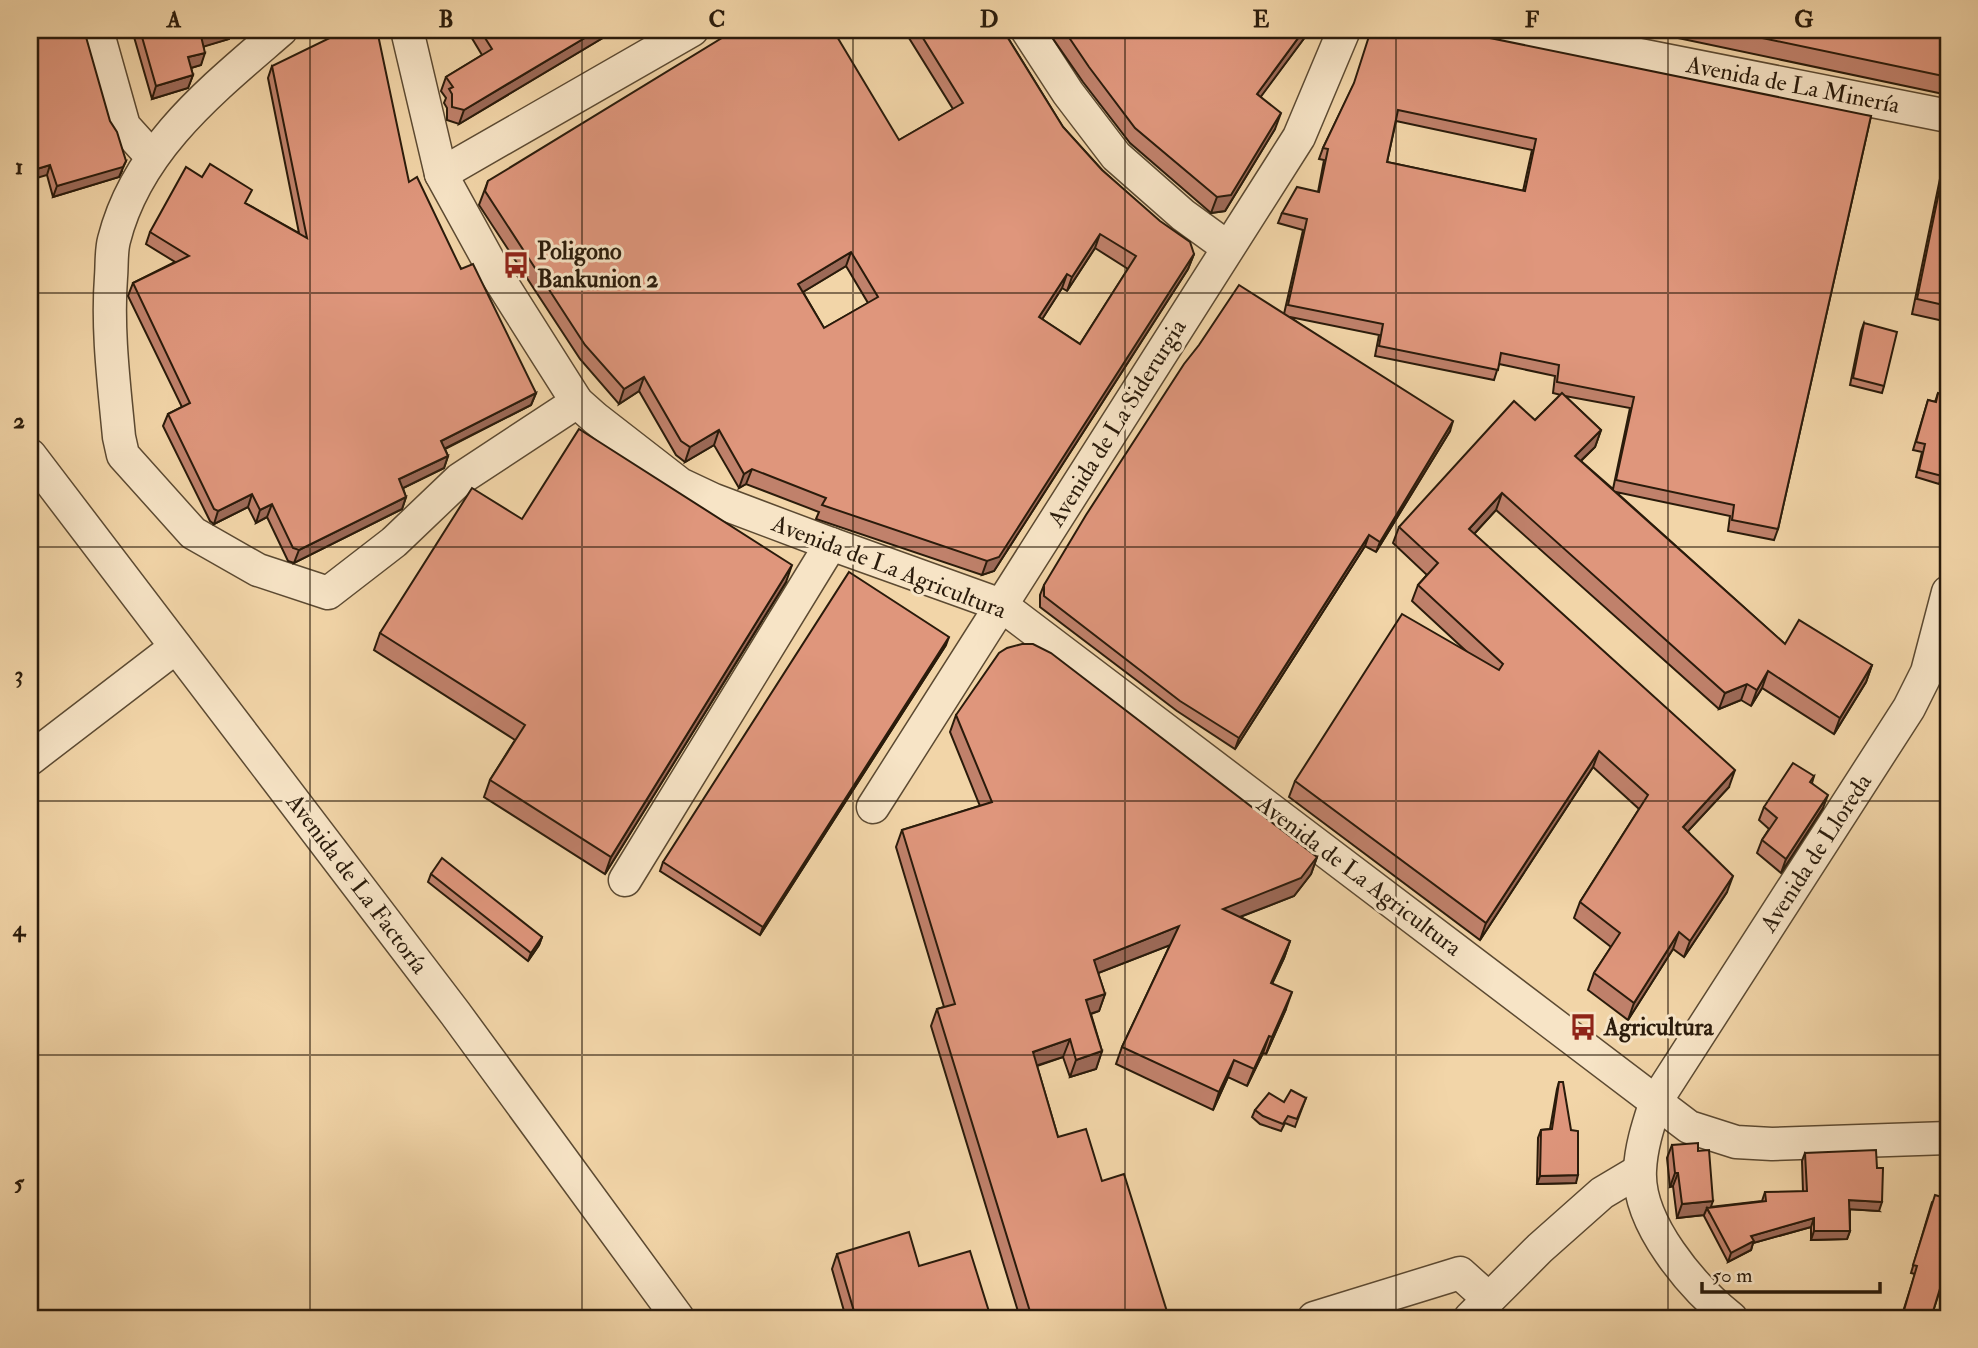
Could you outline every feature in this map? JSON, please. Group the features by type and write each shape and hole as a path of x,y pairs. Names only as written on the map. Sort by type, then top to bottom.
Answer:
{"street":[{"path":"97,30 124,126 152,157"},
{"path":"281,30 199,101 152,157 132,194 114,241 109,310 119,437 123,455 193,533 258,570 328,593 394,542 460,479 577,402"},
{"name":"Avenida de La Agricultura","path":"407,30 441,174 496,274 577,402 680,484 714,500 1001,605 1689,1126 1737,1142 1772,1144 1948,1138"},
{"path":"441,174 692,30"},
{"path":"1027,30 1068,93 1116,156 1183,215 1227,247"},
{"name":"Avenida de La Siderurgia","path":"873,807 1299,137 1344,30"},
{"name":"Avenida de La Minería","path":"1514,30 1948,116"},
{"name":"Avenida de La Factoría","path":"30,455 455,1013 678,1318"},
{"path":"625,880 831,544"},
{"name":"Avenida de Lloreda","path":"1639,1171 1645,1136 1656,1101 1909,709 1927,672 1948,592"},
{"path":"30,759 176,647"},
{"path":"1314,1318 1460,1273 1480,1309 1540,1248 1602,1193 1639,1171 1647,1210 1670,1251 1703,1295 1731,1318"}],"building":[{"path":"30,30 84,30 110,121 117,132 126,161 123,167 57,186 50,165 30,171"},
{"path":"140,30 221,30 201,36 205,53 188,57 193,75 156,86"},
{"path":"346,30 377,30 409,182 417,177 461,269 473,264 536,393 441,441 448,456 399,479 406,497 299,550 293,548 272,504 260,510 252,494 218,511 214,509 168,414 190,403 133,283 189,256 150,232 186,167 202,177 210,164 252,190 245,203 307,238 272,66"},
{"path":"480,30 598,30 464,110 452,107 452,94 449,89 453,87 446,77 492,49"},
{"path":"735,30 833,30 899,140 963,103 918,30 1003,30 1063,127 1102,170 1160,221 1190,242 1194,254 999,557 987,561 822,505 826,498 752,469 744,474 719,430 690,447 681,441 644,377 624,389 585,345 485,191 488,181","holes":["1100,234 1136,256 1080,344 1039,317 1067,274 1072,277","851,252 878,297 824,328 798,284"]},
{"path":"1064,30 1304,30 1257,94 1281,113 1231,195 1217,197 1135,128"},
{"path":"1371,30 1451,30 1871,116 1778,529 1732,520 1734,505 1616,480 1634,397 1557,382 1559,365 1501,353 1498,370 1379,346 1383,324 1288,305 1307,219 1282,213 1297,187 1319,192 1328,149 1323,148 1354,83","holes":["1398,110 1536,139 1525,191 1387,162"]},
{"path":"1724,30 1948,30 1948,77"},
{"path":"1948,148 1948,306 1917,299"},
{"path":"1239,285 1453,421 1380,542 1369,535 1239,738 1180,701 1044,596 1044,585 1184,364"},
{"path":"1864,323 1897,332 1884,386 1853,378"},
{"path":"1562,393 1601,430 1575,456 1785,644 1799,620 1872,665 1840,718 1768,671 1757,690 1747,684 1725,693 1502,493 1469,529 1735,770 1683,827 1733,876 1690,941 1679,932 1634,1003 1594,973 1620,933 1580,902 1648,795 1599,751 1486,923 1295,781 1402,614 1499,670 1503,664 1418,585 1438,563 1399,527 1514,401 1535,420"},
{"path":"1938,393 1948,396 1948,450 1942,476 1919,470 1925,444 1916,442 1928,400 1936,402"},
{"path":"579,429 792,565 611,857 490,780 525,725 380,633 472,488 522,519"},
{"path":"849,572 949,637 763,927 663,862"},
{"path":"1022,644 1033,644 1051,653 1317,857 1301,878 1223,909 1290,941 1271,983 1292,992 1254,1069 1234,1060 1219,1092 1122,1047 1179,926 1094,960 1105,994 1086,1000 1102,1051 1076,1060 1070,1039 1033,1052 1058,1137 1086,1129 1102,1181 1124,1174 1169,1318 1032,1318 937,1009 955,1004 902,830 992,802 956,715 999,653"},
{"path":"1793,763 1814,776 1810,782 1828,795 1786,859 1762,840 1777,818 1764,807"},
{"path":"442,858 542,937 531,953 431,874"},
{"path":"1559,1082 1563,1082 1571,1130 1578,1131 1578,1175 1540,1176 1541,1130 1552,1129"},
{"path":"1291,1090 1306,1098 1297,1119 1288,1116 1283,1124 1255,1110 1269,1093 1284,1102"},
{"path":"1698,1143 1698,1151 1709,1150 1713,1201 1682,1204 1672,1145"},
{"path":"1876,1150 1877,1168 1883,1168 1882,1202 1849,1200 1850,1231 1814,1231 1814,1218 1751,1236 1754,1241 1731,1253 1707,1208 1766,1201 1765,1192 1807,1191 1805,1153"},
{"path":"1935,1195 1948,1199 1948,1300 1942,1282 1931,1318 1902,1317 1917,1266 1913,1265"},
{"path":"909,1232 919,1266 970,1251 991,1318 856,1318 837,1254"}],"place":[{"name":"Poligono Bankunion 2","path":"516,265"},
{"name":"Agricultura","path":"1583,1027"}]}
